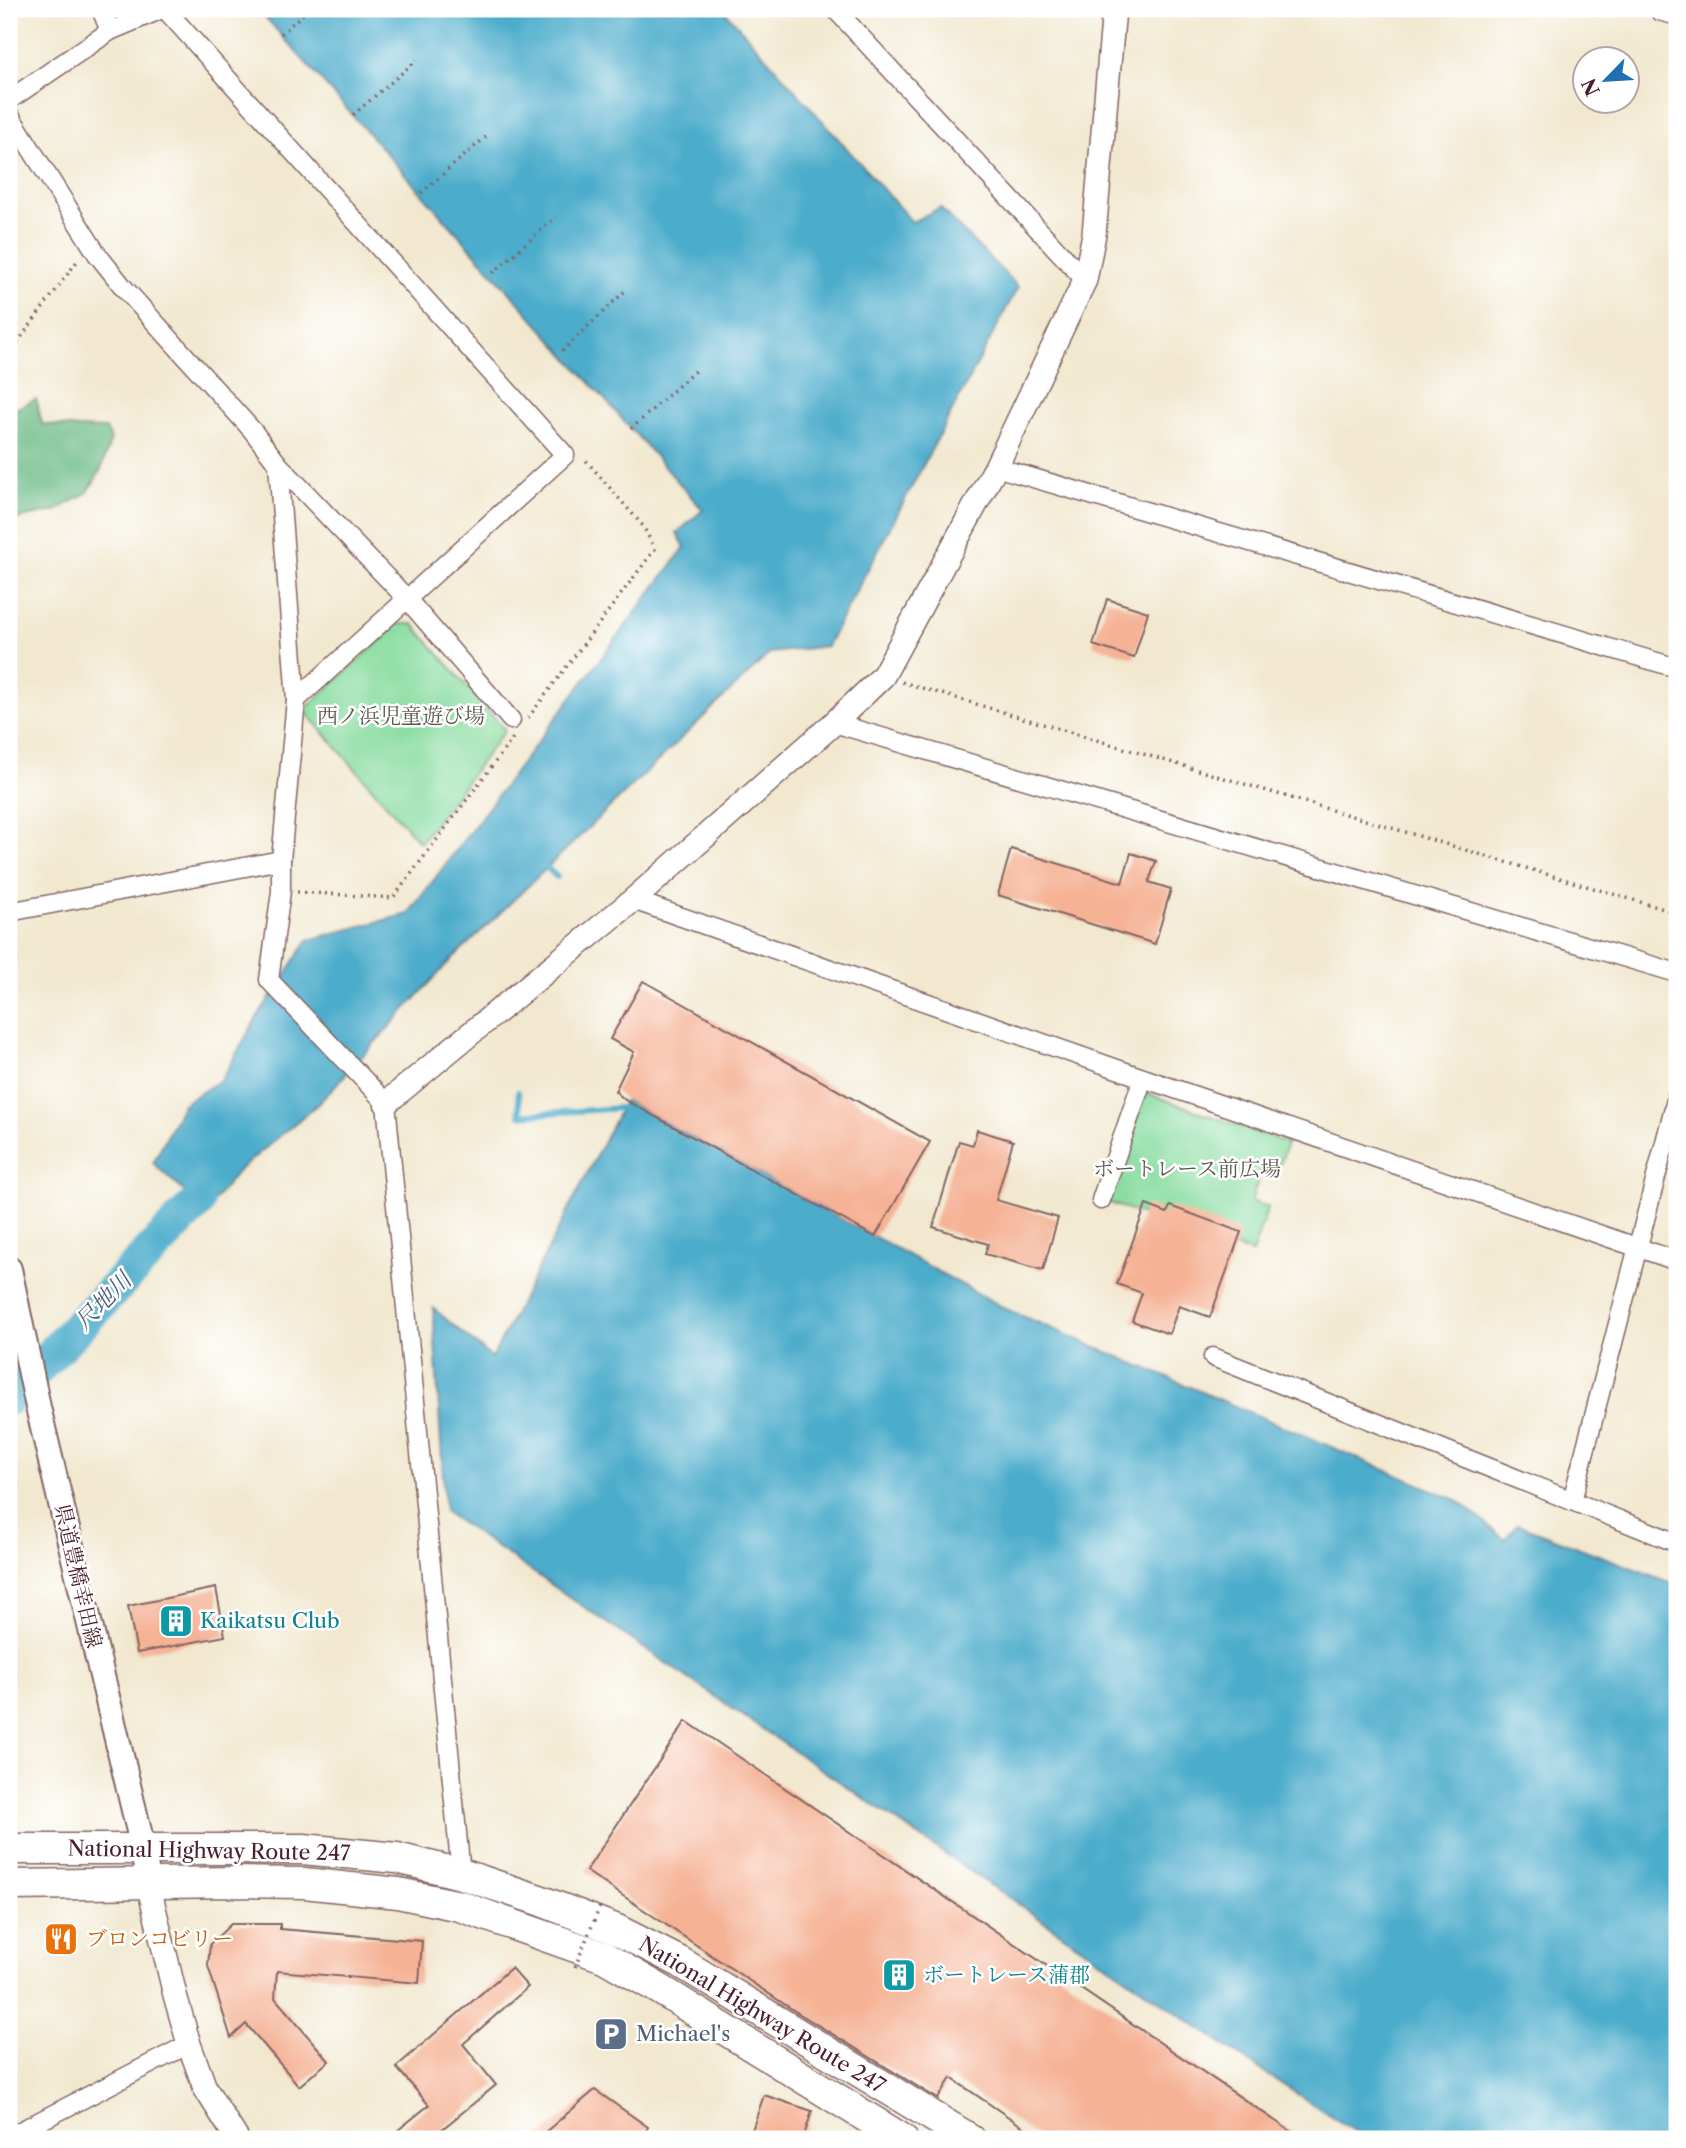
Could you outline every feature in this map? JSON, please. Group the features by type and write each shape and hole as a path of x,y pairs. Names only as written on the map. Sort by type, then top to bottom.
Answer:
{"highway":[{"name":"National Highway Route 247","path":"9,1849 303,1849 397,1858 461,1874 617,1930 680,1962 970,2139"},
{"name":"National Highway Route 247","path":"9,1885 304,1883 398,1893 460,1906 604,1957 902,2139"}],"main road":[{"name":"県道豊橋幸田線","path":"9,1269 38,1407 143,1848 148,1883"}],"street":[{"path":"101,9 110,32"},
{"path":"9,100 110,32 164,9 565,455 296,699"},
{"path":"835,9 1085,280"},
{"path":"386,1103 633,900 834,723 883,676 996,467 1085,280 1094,234 1114,9"},
{"path":"1661,9 1677,13"},
{"path":"11,124 90,244 124,288 252,430 278,464 407,599 517,726"},
{"path":"278,464 296,699 281,860 281,891 269,980 386,1103 461,1874"},
{"path":"996,467 1677,668"},
{"path":"834,723 1677,973"},
{"path":"9,912 281,860"},
{"path":"633,900 1677,1261"},
{"path":"1101,1200 1143,1078"},
{"path":"1572,1501 1677,1096"},
{"path":"1213,1357 1677,1543"},
{"path":"148,1883 189,2044 205,2088 237,2139"},
{"path":"9,2137 189,2044"}],"path":[{"path":"281,34 308,9"},
{"path":"352,115 417,60"},
{"path":"421,193 486,136"},
{"path":"493,273 556,217"},
{"path":"9,354 90,244"},
{"path":"562,351 625,292"},
{"path":"632,429 697,369"},
{"path":"281,891 393,898 517,726 655,549 643,526 576,450"},
{"path":"883,676 1677,913"},
{"path":"575,1967 601,1904"}],"green space":[{"path":"36,399 42,424 106,429 111,439 101,469 88,492 55,511 16,519 9,524 9,402 16,409"},
{"name":"西ノ浜児童遊び場","path":"398,624 413,624 505,730 420,843 304,710"},
{"name":"ボートレース前広場","path":"1146,1093 1287,1143 1276,1176 1261,1171 1251,1201 1268,1207 1252,1253 1101,1200"}],"water":[{"path":"258,9 723,9 912,222 940,208 1018,287 827,646 770,653 449,962 320,1102 237,1172 206,1211 153,1163 183,1104 222,1079 256,1019 308,940 408,914 685,547 677,533 703,510"},
{"name":"ボートレース蒲郡","path":"625,1100 1008,1310 1459,1501 1505,1540 1517,1524 1677,1585 1677,2139 1367,2139 1280,2083 445,1512 433,1308 492,1358"}],"building":[{"path":"1107,599 1148,612 1134,658 1093,645"},
{"path":"1011,849 1122,883 1131,853 1156,861 1149,882 1171,889 1155,944 998,895"},
{"path":"643,981 930,1142 875,1237 625,1100 615,1091 634,1052 610,1039"},
{"path":"977,1130 1013,1141 996,1200 1058,1218 1043,1270 985,1254 988,1244 933,1227 959,1141 973,1145"},
{"path":"1146,1205 1167,1213 1170,1206 1241,1232 1210,1317 1179,1306 1169,1334 1132,1321 1142,1293 1117,1284"},
{"name":"Kaikatsu Club","path":"216,1588 225,1636 137,1653 128,1606"},
{"name":"ボートレース蒲郡","path":"686,1721 1302,2139 1041,2139 951,2078 938,2099 790,2008 586,1871"},
{"path":"231,1924 280,1924 280,1929 422,1941 419,1983 277,1971 275,1998 329,2061 299,2086 246,2024 231,2038 208,1966 210,1944"},
{"path":"511,1968 528,1987 463,2044 496,2085 430,2139 387,2139 429,2105 396,2067"},
{"path":"595,2090 648,2127 641,2139 537,2139"},
{"path":"764,2095 812,2111 803,2139 749,2139"}],"waterway":[{"path":"547,868 557,877"},
{"path":"518,1092 520,1115 621,1108 625,1111"},
{"name":"尺地川","path":"9,1398 197,1203"}],"place":[{"name":"Kaikatsu Club","path":"176,1621"},
{"name":"ブロンコビリー","path":"61,1939"},
{"name":"ボートレース蒲郡","path":"899,1975"},
{"name":"Michael's","path":"611,2034"}]}
